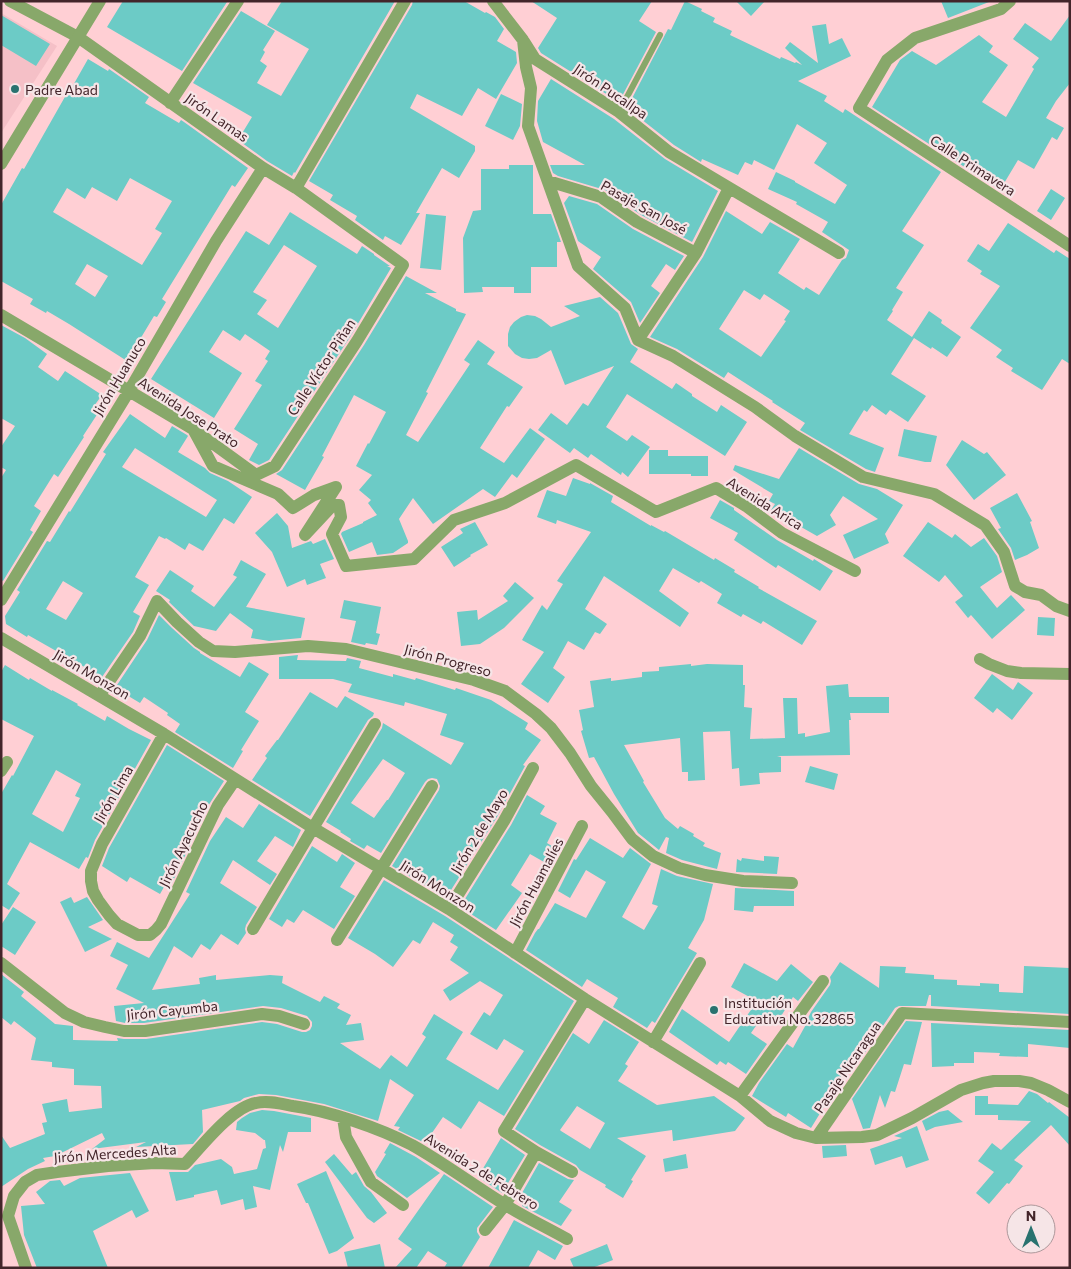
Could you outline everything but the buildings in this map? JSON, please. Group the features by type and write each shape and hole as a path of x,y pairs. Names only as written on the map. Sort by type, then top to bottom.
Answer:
{"street":[{"name":"Jirón Lamas","path":"10,1 78,37 263,168 296,188 403,265"},
{"path":"1,164 100,1"},
{"path":"170,103 238,1"},
{"path":"296,188 405,1"},
{"name":"Jirón Pucallpa","path":"493,1 535,59 619,112 669,152 839,253"},
{"name":"Calle Primavera","path":"1010,1 1001,9 915,38 887,60 859,108 1070,246"},
{"path":"523,40 531,88 528,126 578,266 625,308 638,340 673,356 755,407 795,436 863,476 934,494 985,525 1004,552 1015,586 1024,592 1041,595 1056,606 1070,611"},
{"name":"Jirón Huanuco","path":"1,600 129,391 216,241 263,168"},
{"name":"Pasaje San José","path":"548,181 601,197 637,222 696,253"},
{"path":"638,340 696,253 729,188"},
{"name":"Calle Víctor Piñan","path":"256,474 275,466 357,341 403,265"},
{"name":"Avenida Jose Prato","path":"1,315 193,429 256,474"},
{"name":"Avenida Arica","path":"193,429 212,466 278,494 293,508 314,496 336,487 305,535 333,505 339,505 341,517 332,534 346,566 414,560 454,520 505,503 576,465 656,512 716,488 746,506 782,533 855,571"},
{"name":"Jirón Progreso","path":"100,695 140,636 157,601 199,642 213,651 235,652 308,646 346,649 474,680 505,692 536,714 551,728 591,786 632,839 653,856 679,868 705,875 743,881 792,883"},
{"name":"Jirón Monzon","path":"1,638 100,695 313,828 449,909 585,999 740,1096 770,1121 796,1133 816,1138 877,1135 912,1118 961,1090 983,1083 1006,1080 1031,1083 1070,1102"},
{"path":"980,659 998,668 1020,673 1070,674"},
{"path":"253,929 375,724"},
{"name":"Jirón Lima","path":"161,924 150,935 138,935 117,924 98,900 91,881 91,872 102,844 164,734"},
{"name":"Jirón 2 de Mayo","path":"449,909 504,821 533,768"},
{"name":"Jirón Ayacucho","path":"161,924 218,805 235,780"},
{"path":"337,940 432,786"},
{"name":"Jirón Huamalíes","path":"515,953 582,826"},
{"name":"Jirón Cayumba","path":"1,963 65,1013 84,1022 105,1028 124,1031 145,1031 262,1014 279,1016 304,1024"},
{"path":"653,1042 700,963"},
{"path":"740,1096 823,981"},
{"path":"572,1172 504,1131 585,999"},
{"name":"Pasaje Nicaragua","path":"816,1138 902,1013 1070,1022"},
{"name":"Jirón Mercedes Alta","path":"26,1268 8,1216 14,1196 25,1182 37,1175 155,1162 185,1164 225,1121 238,1111 256,1103 305,1107 379,1130"},
{"path":"343,1118 346,1137 371,1182 403,1205"},
{"name":"Avenida 2 de Febrero","path":"379,1130 411,1145 505,1205 567,1239"},
{"path":"485,1230 505,1205 536,1152"}],"lane":[{"path":"619,112 660,34"}],"shaded area":[{"name":"Padre Abad","path":"1,13 57,46 1,133"}],"place":[{"name":"Padre Abad","path":"15,89"},
{"name":"Institución Educativa No. 32865","path":"714,1010"}]}
